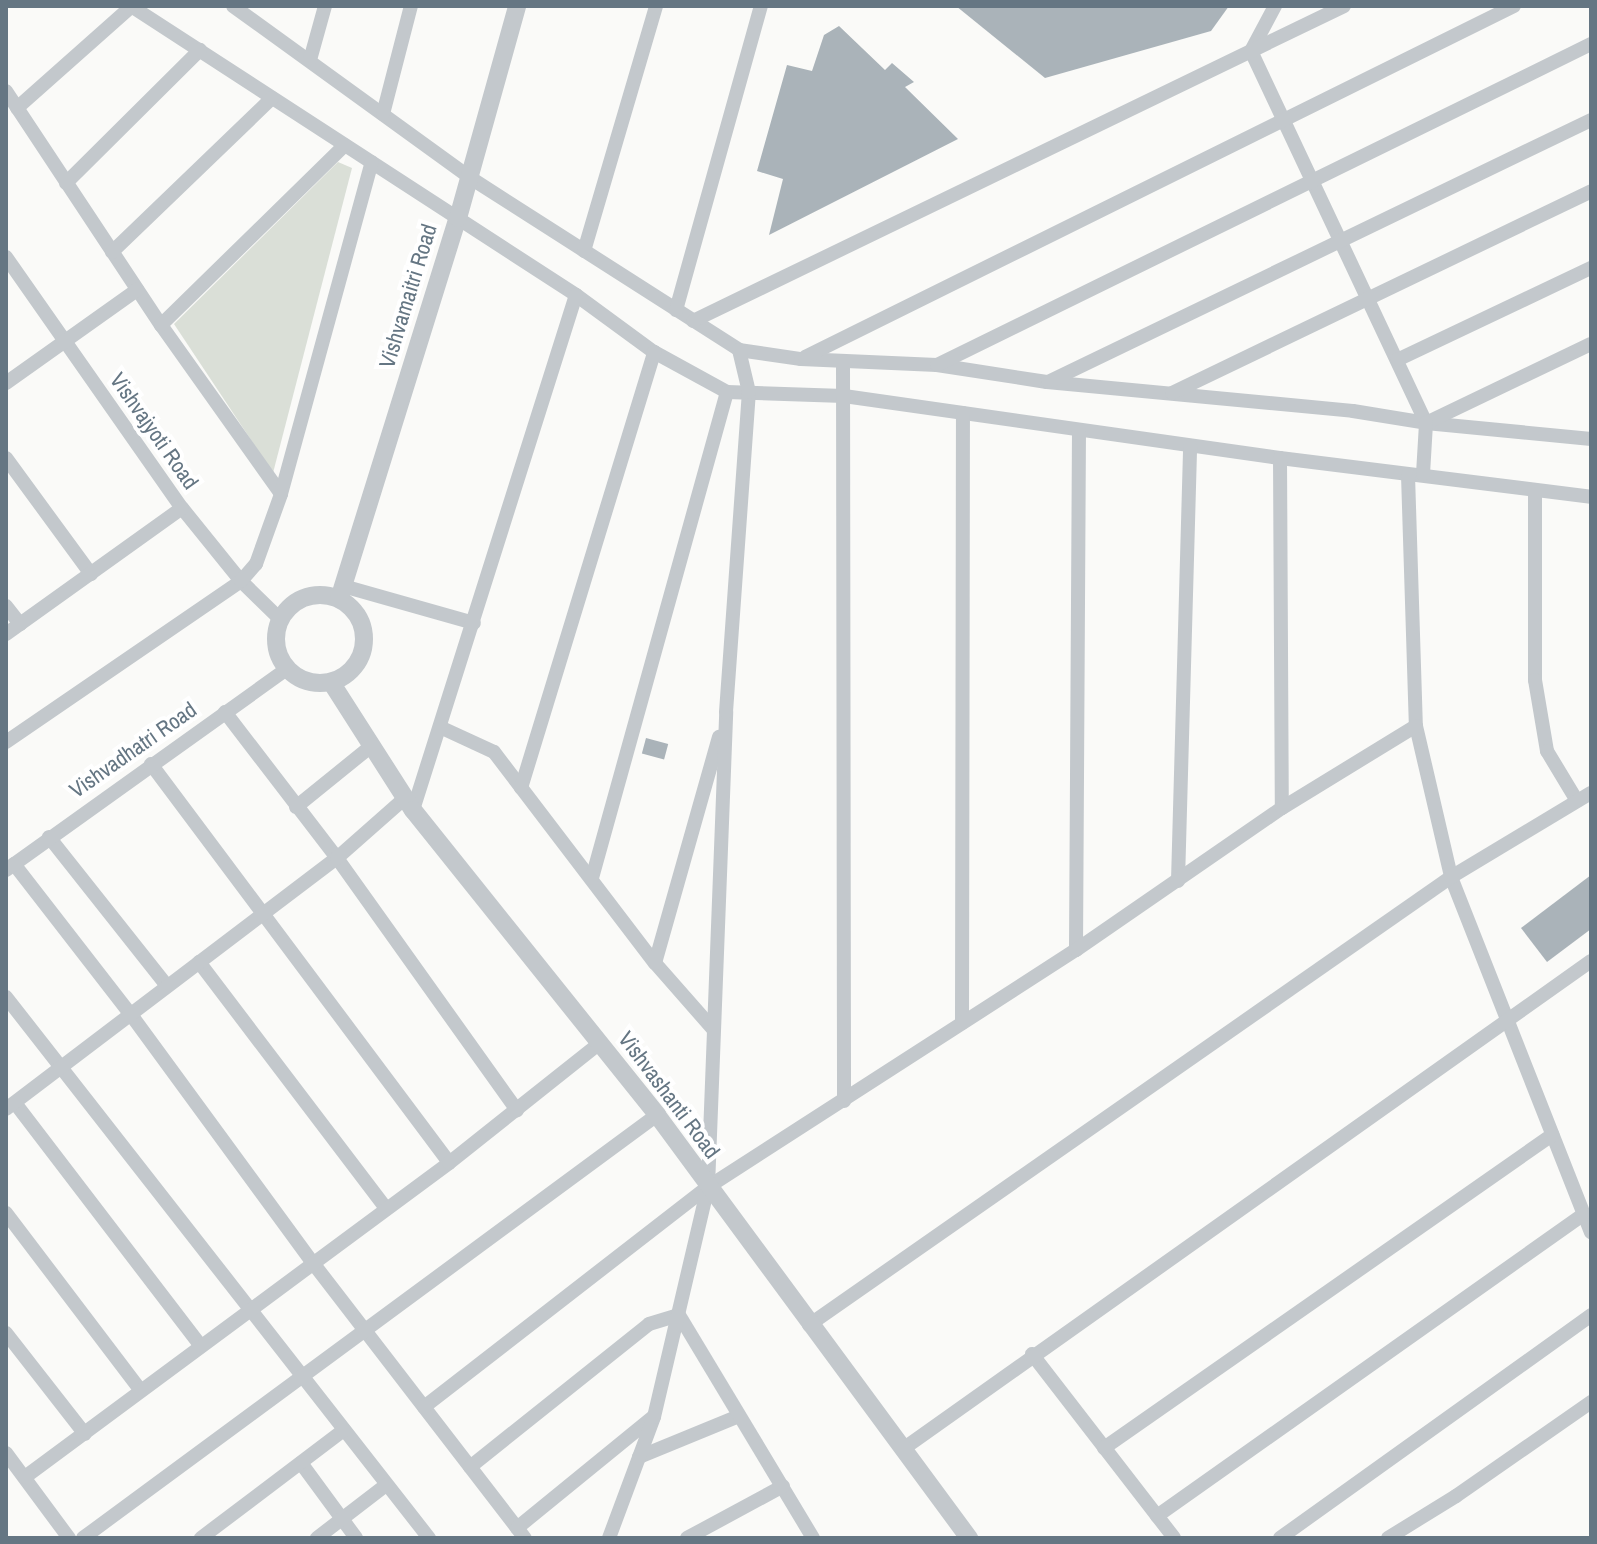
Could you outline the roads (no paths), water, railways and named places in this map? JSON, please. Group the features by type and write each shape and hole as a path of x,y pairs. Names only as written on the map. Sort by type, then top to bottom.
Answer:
{"street":[{"path":"17,108 131,6 576,295 654,352 727,392 844,396 1190,446 1591,497"},
{"path":"233,6 469,177 739,350 801,359 937,365 1047,382 1353,411 1426,423 1591,439"},
{"path":"250,6 270,30"},
{"path":"310,60 325,6"},
{"path":"383,114 411,6"},
{"name":"Vishvamaitri Road","path":"341,593 458,218 517,6"},
{"path":"584,251 656,6"},
{"path":"676,310 761,6"},
{"path":"1251,51 1275,6"},
{"path":"693,321 1344,6"},
{"path":"801,359 1514,6"},
{"path":"937,365 1591,44"},
{"path":"66,183 200,50"},
{"path":"1251,51 1426,423 1423,474"},
{"path":"6,91 137,290 281,494"},
{"path":"112,252 272,98"},
{"path":"1047,382 1591,120"},
{"path":"161,325 345,145"},
{"path":"6,722 11,739 241,581 256,564 281,494 372,162"},
{"path":"1171,393 1591,191"},
{"name":"Vishvajyoti Road","path":"6,257 12,279 65,342 182,508 241,581 280,619"},
{"path":"1397,360 1591,268"},
{"path":"6,383 137,290"},
{"path":"201,1346 10,1106 409,804 442,728 576,295"},
{"path":"1426,423 1591,344"},
{"path":"609,1538 654,1417 708,1187 726,712 749,392 739,350"},
{"path":"521,788 654,352"},
{"path":"843,361 844,1101"},
{"path":"592,878 727,392"},
{"path":"962,1023 963,413"},
{"path":"1076,950 1079,430"},
{"path":"1178,881 1190,446"},
{"path":"6,458 91,574"},
{"path":"1280,458 1282,808"},
{"path":"1408,475 1416,726 1451,877 1591,1232"},
{"path":"1535,490 1535,680 1547,751 1577,801"},
{"path":"6,634 182,508"},
{"path":"341,593 354,611 365,638 355,666 331,682 303,681 287,669 276,648 280,619 300,599 341,593 474,623"},
{"path":"6,606 20,624"},
{"name":"Vishvadhatri Road","path":"10,867 287,669"},
{"name":"Vishvashanti Road","path":"331,682 409,804 657,1115 969,1538"},
{"path":"225,712 337,858 517,1110"},
{"path":"655,963 726,712"},
{"path":"424,1407 708,1187 1076,950 1282,808 1416,726"},
{"path":"442,728 494,752 655,963 713,1029"},
{"path":"296,807 370,747"},
{"path":"151,764 449,1163"},
{"path":"809,1325 1451,877 1591,793"},
{"path":"49,837 167,986"},
{"path":"10,867 132,1016 313,1263 521,1533 654,1417"},
{"path":"903,1449 1032,1354 1591,961"},
{"path":"199,962 385,1207"},
{"path":"6,997 429,1538"},
{"path":"25,1477 385,1207 449,1163 600,1043"},
{"path":"83,1538 657,1115"},
{"path":"1104,1448 1552,1135"},
{"path":"6,1213 141,1391"},
{"path":"1157,1516 1584,1214"},
{"path":"679,1315 813,1538"},
{"path":"470,1467 649,1324 679,1315"},
{"path":"1280,1538 1591,1315"},
{"path":"6,1333 85,1434"},
{"path":"1032,1354 1174,1538"},
{"path":"1388,1538 1456,1496 1591,1402"},
{"path":"639,1457 739,1416"},
{"path":"201,1538 344,1430"},
{"path":"6,1453 69,1538"},
{"path":"301,1463 356,1538"},
{"path":"317,1538 386,1485"},
{"path":"687,1538 783,1486"}]}
